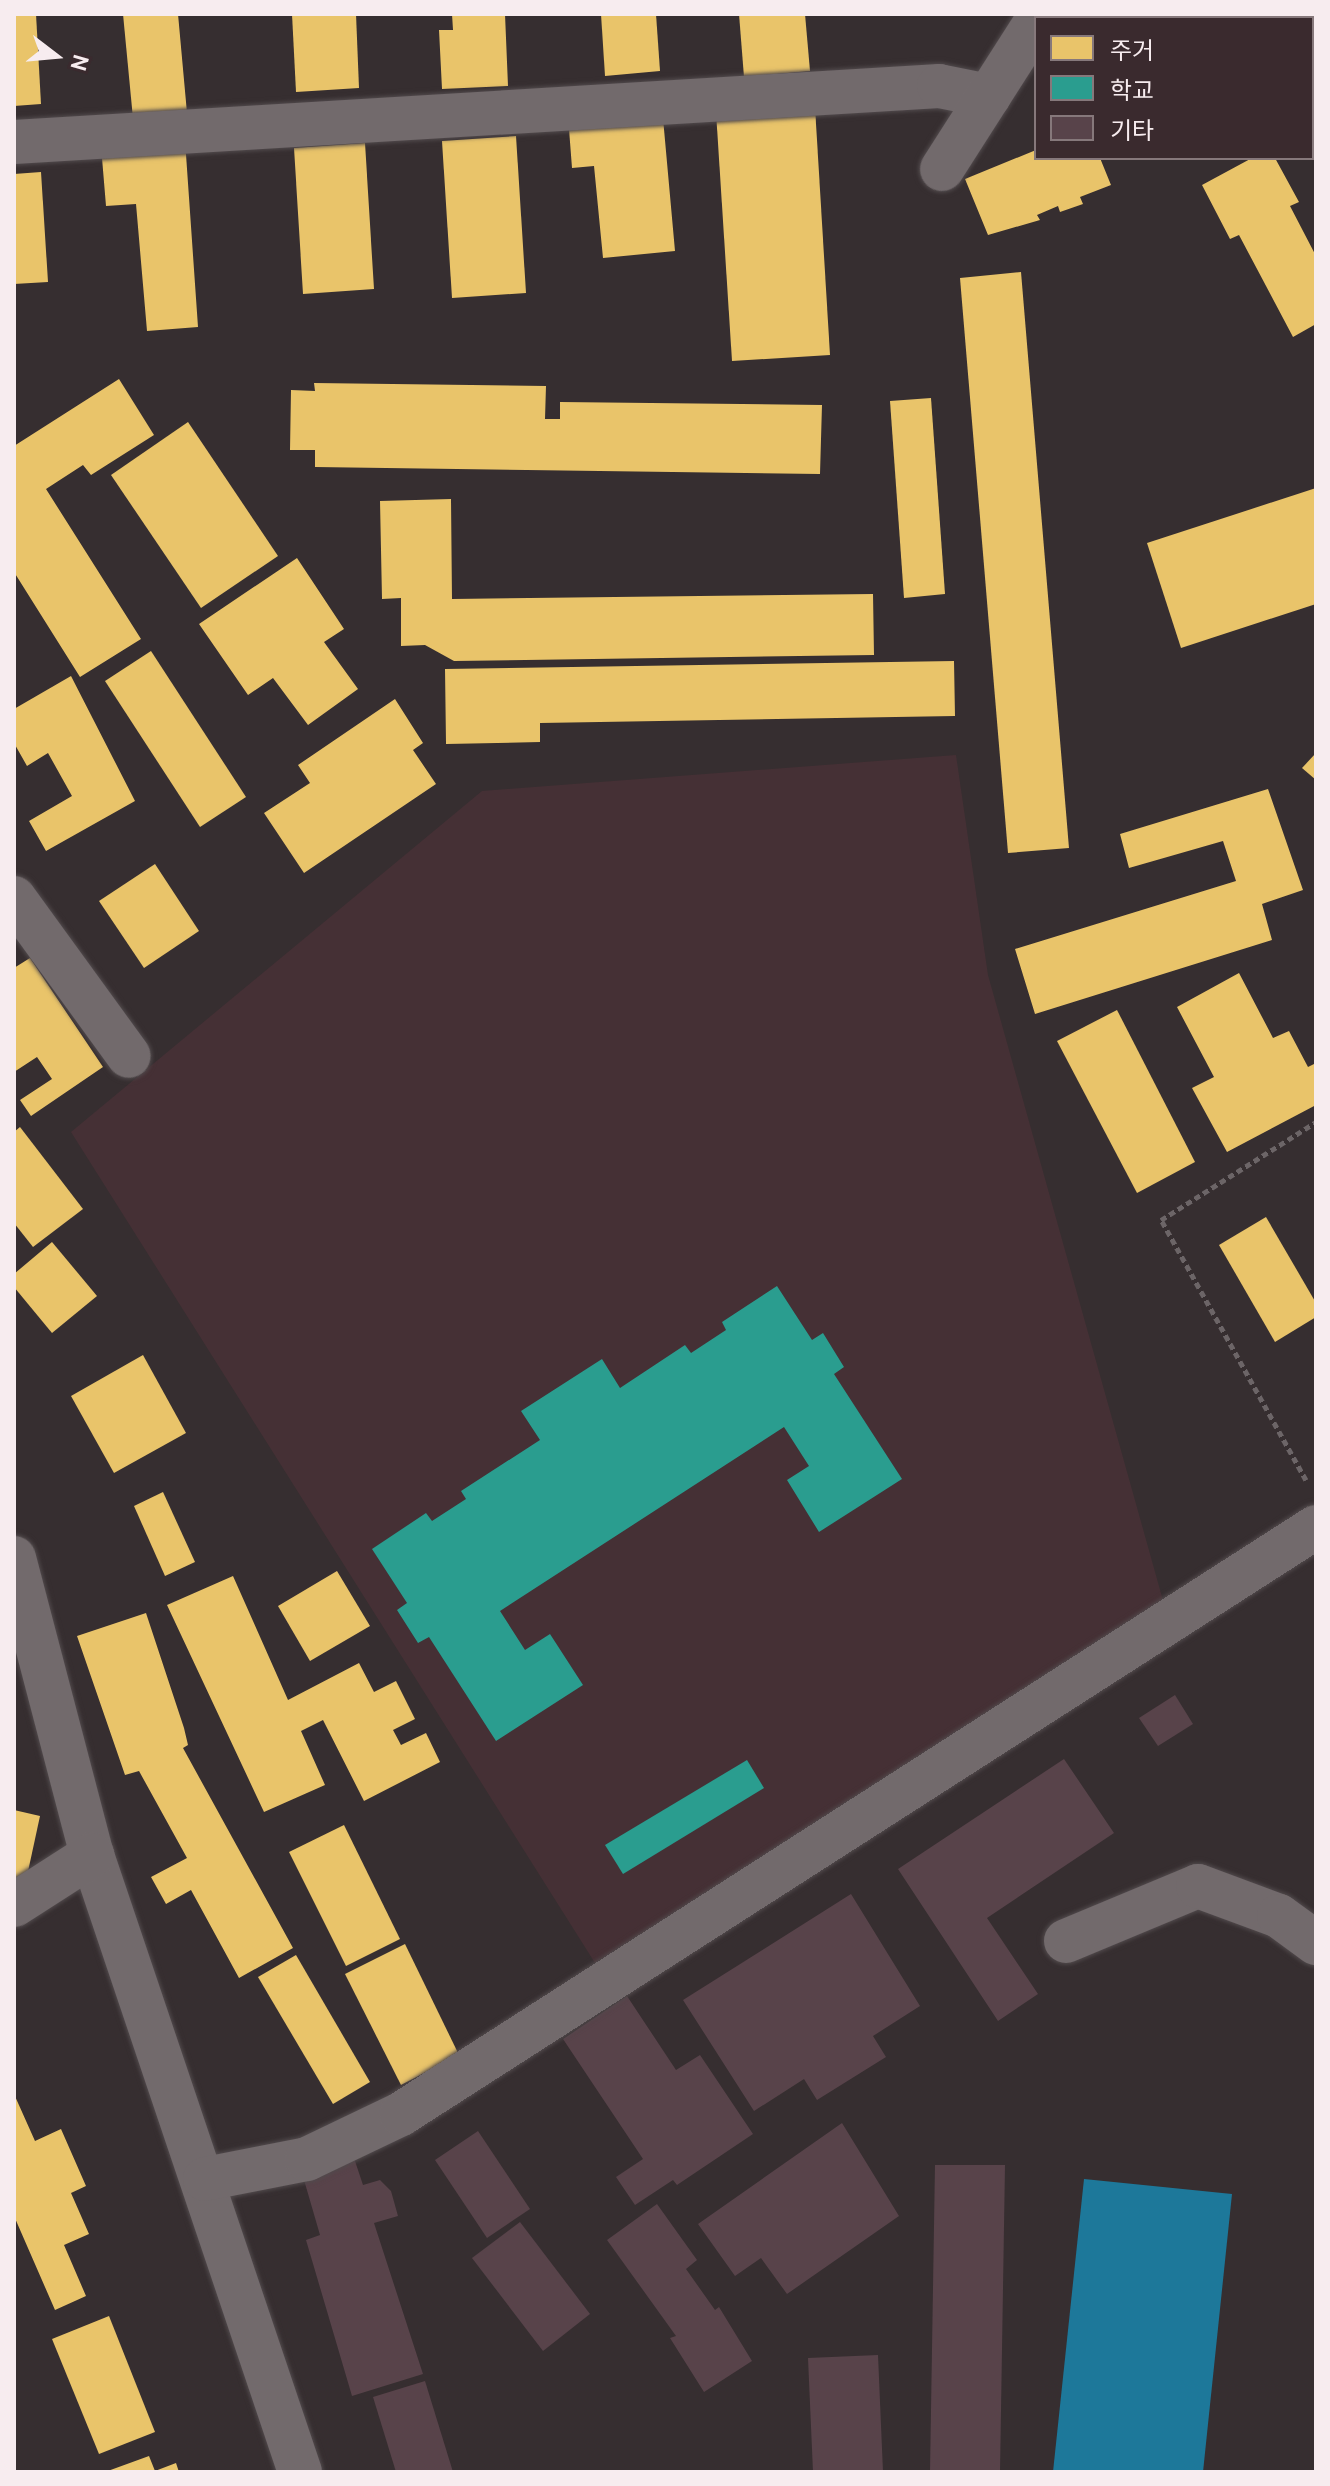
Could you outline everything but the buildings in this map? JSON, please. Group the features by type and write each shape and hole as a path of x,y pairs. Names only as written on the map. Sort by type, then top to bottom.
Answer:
{"street":[{"path":"942,169 1034,26"},
{"path":"14,142 939,86 989,96"},
{"path":"14,898 129,1056"},
{"path":"205,2179 307,2159 401,2114 1316,1527"},
{"path":"14,1558 92,1855 205,2179 300,2472"},
{"path":"14,1905 92,1855"},
{"path":"1066,1941 1198,1886 1279,1916 1316,1943"}],"path":[{"path":"1308,1484 1161,1220 1316,1122"}],"shaded area":[{"path":"956,755 988,975 1164,1604 595,1963 71,1132 482,791"}],"water":[{"path":"1084,2179 1232,2194 1203,2472 1053,2472"}]}
